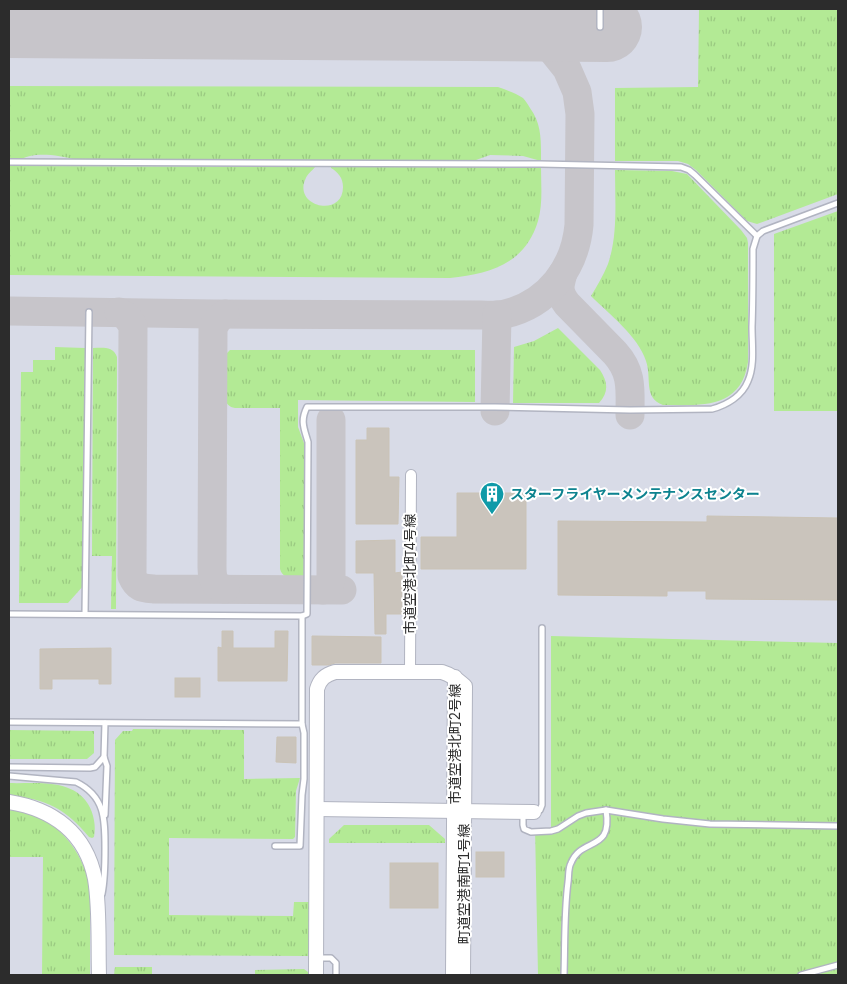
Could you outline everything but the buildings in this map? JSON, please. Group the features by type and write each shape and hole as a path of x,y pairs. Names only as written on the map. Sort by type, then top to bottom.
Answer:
{"street":[{"name":"市道空港北町4号線","path":"410,672 411,475"},
{"name":"市道空港北町2号線","path":"316,975 317,689 319,682 328,674 335,672 442,672 455,677 460,811 453,975"},
{"path":"9,802 38,808 52,815 63,824 83,847 90,861 97,893 99,975"},
{"path":"317,810 529,812"},
{"name":"町道空港南町1号線","path":"460,811 463,975"}],"lane":[{"path":"600,9 600,27"},
{"path":"9,162 540,164 680,167 695,174 757,236"},
{"path":"9,614 302,616 307,614 308,442 303,415 308,407 495,407 630,410 712,409 723,406 733,401 743,390 748,381 752,362 753,249 757,236 763,231 838,203"},
{"path":"86,614 89,312"},
{"path":"275,846 300,846 304,779 302,616"},
{"path":"542,628 542,805 540,810 529,812 523,825 524,829 531,832 551,832 578,816 606,810 710,824 838,826"},
{"path":"9,722 302,724"},
{"path":"98,923 105,877 107,766 104,758 105,722"},
{"path":"9,767 90,768 95,767 104,758"},
{"path":"9,776 67,780 85,786 100,804 105,823"},
{"path":"564,975 566,895 570,863 581,850 603,836 607,830 608,823 606,810"},
{"path":"316,958 331,958 336,963 336,975"},
{"path":"801,975 838,965"}],"shaded area":[{"path":"9,9 838,9 838,975 9,975"}],"green space":[{"path":"699,9 838,9 838,194 757,224 747,221 688,164 678,161 615,161 615,88 698,87"},
{"path":"9,86 498,87 523,98 534,114 540,133 541,161 523,156 490,155 476,160 76,160 61,156 41,155 9,161"},
{"path":"9,166 315,167 308,174 303,189 306,197 312,202 328,206 336,203 341,197 343,187 340,176 331,167 541,167 540,215 532,236 515,257 492,270 450,278 9,275"},
{"path":"615,170 672,171 687,174 747,238 748,362 744,378 737,389 728,397 717,402 691,405 663,405 657,402 650,392 648,367 637,343 591,296 608,264 611,253 615,218"},
{"path":"838,211 838,411 774,411 774,234"},
{"path":"558,328 600,370 606,383 606,391 602,399 599,403 513,403 514,347 534,341"},
{"path":"55,347 85,348 84,585 68,603 19,603 21,372 33,372 33,360 55,360"},
{"path":"93,348 110,349 117,357 116,609 111,609 112,556 92,556"},
{"path":"230,350 475,350 475,402 298,400 298,427 304,443 304,578 289,578 281,573 280,569 280,408 235,408 227,404 224,399 225,357"},
{"path":"551,636 838,643 838,975 538,975 535,828 551,828"},
{"path":"133,729 244,730 244,779 300,778 296,791 295,837 293,839 169,838 169,915 293,916 294,902 309,902 308,956 114,955 115,740 123,731 132,731"},
{"path":"9,730 94,731 94,753 87,759 9,759"},
{"path":"9,783 52,784 73,790 88,804 92,812 95,829 94,837 89,837 63,812 44,802 9,796"},
{"path":"9,810 26,812 45,820 63,834 82,861 90,891 90,975 42,975 43,857 9,857"},
{"path":"344,825 429,825 445,839 445,843 329,843 329,839"},
{"path":"115,967 152,967 152,975 114,975"},
{"path":"304,969 308,972 308,975 255,975 255,970"}],"taxiway":[{"path":"9,311 493,315 505,314 534,302 557,282 572,256 576,241 579,225 580,114 577,92 567,69 551,49 528,33 501,26"},
{"path":"563,273 560,289 564,300 615,353 625,368 629,382 630,415"},
{"path":"119,312 127,317 133,326 132,576 136,583 143,588 154,589 342,590"},
{"path":"225,314 218,319 213,328 212,575 218,586 225,589"},
{"path":"495,411 497,315"},
{"path":"323,590 330,583 331,578 331,420"}],"runway":[{"path":"9,23 607,27"}],"place":[{"name":"スターフライヤーメンテナンスセンター","path":"492,515"}]}
